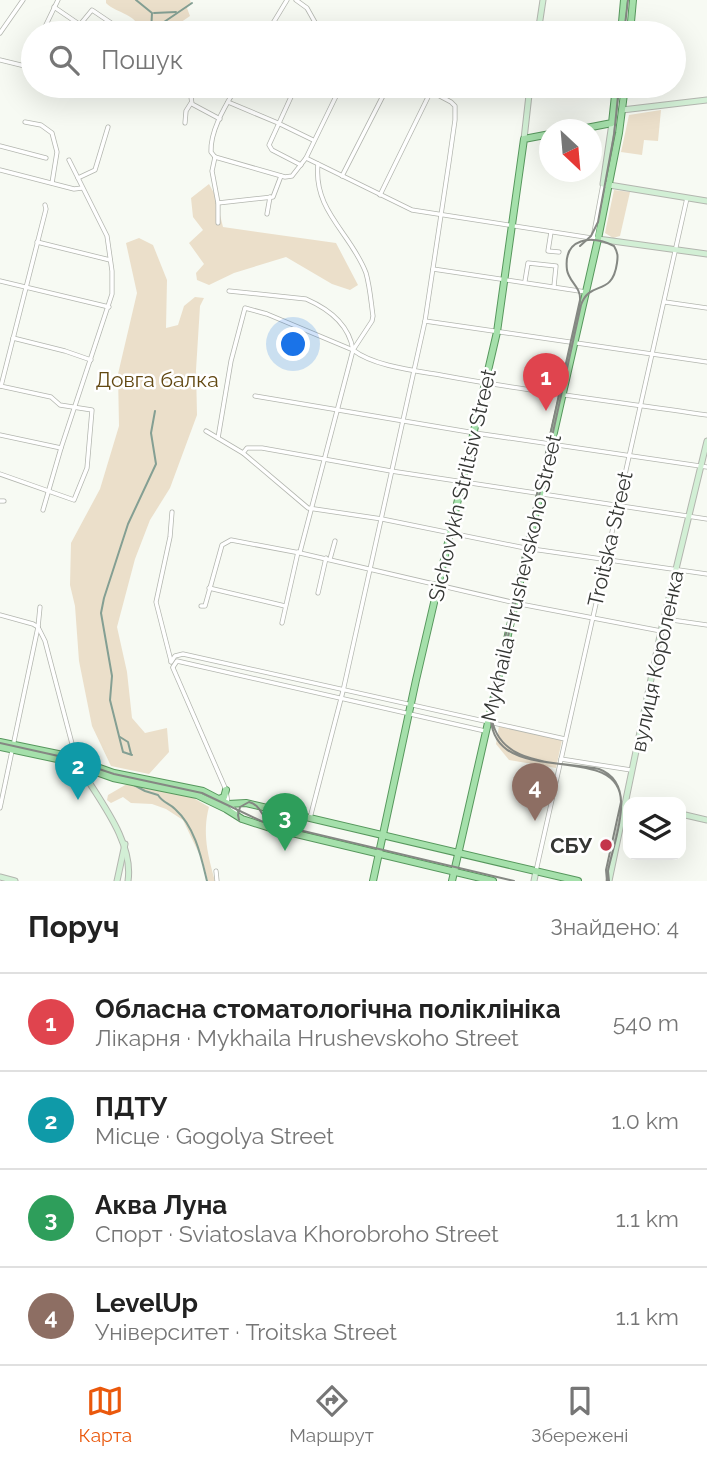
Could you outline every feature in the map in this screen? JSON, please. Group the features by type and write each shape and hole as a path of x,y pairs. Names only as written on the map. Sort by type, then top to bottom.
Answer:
{"main road":[{"path":"622,21 624,0"},
{"path":"631,21 633,0"},
{"path":"602,124 612,122 615,98"},
{"name":"Mykhaila Hrushevskoho Street","path":"452,881 586,292 624,98"},
{"path":"613,111 622,110"},
{"path":"523,139 539,136"},
{"name":"Sichovykh Striltsiv Street","path":"373,881 497,332 523,139"},
{"path":"0,744 127,778"},
{"path":"78,763 98,773 219,799 238,817 267,828"},
{"path":"219,799 224,797 226,790"},
{"path":"203,794 230,807 241,803 578,881"},
{"path":"247,831 258,826 493,881"}],"street":[{"path":"0,33 23,0"},
{"path":"47,21 58,0"},
{"path":"274,21 287,0"},
{"path":"296,0 307,8 314,21"},
{"path":"540,21 543,0"},
{"path":"54,7 74,21"},
{"path":"83,21 92,10 108,21"},
{"path":"0,60 21,65"},
{"path":"185,123 186,111 192,98"},
{"path":"218,223 218,203 212,171 215,157 211,147 231,98"},
{"path":"290,98 278,122 270,149 301,165"},
{"path":"215,157 291,177 306,158 335,98"},
{"path":"342,176 381,98"},
{"path":"380,195 428,98"},
{"path":"310,818 343,691 425,321 456,112 451,102 443,98"},
{"name":"Sichovykh Striltsiv Street","path":"523,139 528,98"},
{"path":"622,110 707,100"},
{"path":"191,103 220,119"},
{"path":"228,103 278,122 313,140"},
{"path":"25,122 41,125 52,133 57,152 52,183"},
{"name":"Mykhaila Hrushevskoho Street","path":"606,184 612,122"},
{"path":"78,178 95,170 108,127"},
{"path":"0,146 46,158"},
{"path":"306,158 412,210 707,254"},
{"path":"43,510 112,294 107,236 69,160"},
{"path":"282,623 353,350 372,321 365,272 351,244 326,211 317,181 318,164"},
{"path":"0,170 74,189 82,188"},
{"path":"218,203 275,195 281,176"},
{"path":"606,184 707,201"},
{"path":"267,214 270,197"},
{"name":"Troitska Street","path":"534,881 687,198"},
{"path":"0,474 74,500 87,468 92,410 60,405 51,397 0,386 45,205"},
{"path":"551,232 548,251 559,252"},
{"path":"37,242 110,260"},
{"path":"524,282 528,263 556,266 554,286"},
{"path":"433,269 586,292"},
{"path":"0,281 109,307"},
{"path":"229,291 298,298 316,303 338,319 351,336 353,350"},
{"path":"665,302 707,309"},
{"path":"218,438 231,361 244,308 267,314 353,350 360,356 414,370 707,415"},
{"path":"425,321 707,362"},
{"path":"13,338 90,360"},
{"path":"255,396 475,433 704,467"},
{"path":"206,431 243,453 303,507 382,519 529,548 707,574"},
{"path":"0,435 61,448"},
{"name":"вулиця Короленка","path":"629,797 661,631 704,467 707,441"},
{"path":"243,453 247,448 262,448 391,471 707,519"},
{"path":"172,512 170,537 156,598 165,647 226,790 230,807"},
{"path":"201,606 205,606 220,548 224,542 231,540 299,552 516,604 661,631"},
{"path":"318,593 335,541"},
{"path":"209,589 285,606"},
{"path":"0,808 40,607"},
{"path":"0,615 38,627 45,642 78,763 125,844 130,861 128,881"},
{"path":"665,619 707,625"},
{"path":"171,662 177,655 183,654 343,691 487,731"},
{"path":"173,667 177,655"},
{"path":"177,661 340,699 488,723 565,739"},
{"path":"561,759 632,770"},
{"path":"89,783 91,776 98,773"},
{"path":"686,815 707,820"},
{"name":"вулиця Короленка","path":"609,881 623,823"},
{"path":"117,881 125,844"},
{"path":"216,871 217,881"},
{"path":"0,877 15,881"}],"green space":[{"path":"106,0 190,0 187,8 190,16 183,21 135,21 106,3"},
{"path":"661,110 658,141 644,140 642,155 621,152 629,115"},
{"path":"209,184 215,195 223,227 336,243 358,285 350,290 332,284 286,257 234,273 209,285 197,280 196,273 204,264 189,243 203,230 193,217 191,198"},
{"path":"614,190 630,192 620,236 613,238 605,233"},
{"name":"Довга балка","path":"139,238 153,245 167,280 166,328 178,325 184,306 195,297 204,298 200,306 196,370 197,415 170,488 150,520 135,559 117,627 127,672 132,718 145,733 167,728 169,752 149,774 111,766 92,726 79,661 75,606 70,585 71,543 100,489 119,426 118,374 137,293 126,243"},
{"path":"499,726 562,740 556,768 509,760 496,744"},
{"path":"127,784 190,796 209,807 206,835 215,881 208,881 203,862 183,820 152,804 131,803 123,797 111,803 107,800 108,795"}],"waterway":[{"path":"136,0 152,13 152,21"},
{"path":"165,21 192,3"},
{"path":"154,13 176,12"},
{"path":"132,755 123,752 110,700 112,676 101,613 128,524 156,464 151,433 155,411"},
{"path":"120,737 128,742 131,754"},
{"path":"132,784 158,795 182,816 196,842 207,881"}],"tram line":[{"path":"625,21 628,0"},
{"path":"580,246 591,236 598,222 618,98"},
{"path":"607,881 606,870 621,802 614,782 597,771 574,766 548,762 523,757 503,746 492,726 493,692 580,300 579,292 568,274 567,259 574,245 588,240 614,246 617,263 611,281 590,292 581,305 491,714 496,732 505,744 517,753 532,759 549,762 599,769 611,776 618,787 621,800 621,814 608,871 609,881"},
{"path":"0,743 63,757 114,774 202,793 261,821 514,881"},
{"path":"239,820 240,807 249,802 271,823"}],"place":[{"name":"Обласна стоматологічна поліклініка","path":"546,411"},
{"name":"ПДТУ","path":"78,800"},
{"name":"LevelUp","path":"535,821"},
{"name":"СБУ","path":"606,845"},
{"name":"Аква Луна","path":"285,851"}]}
